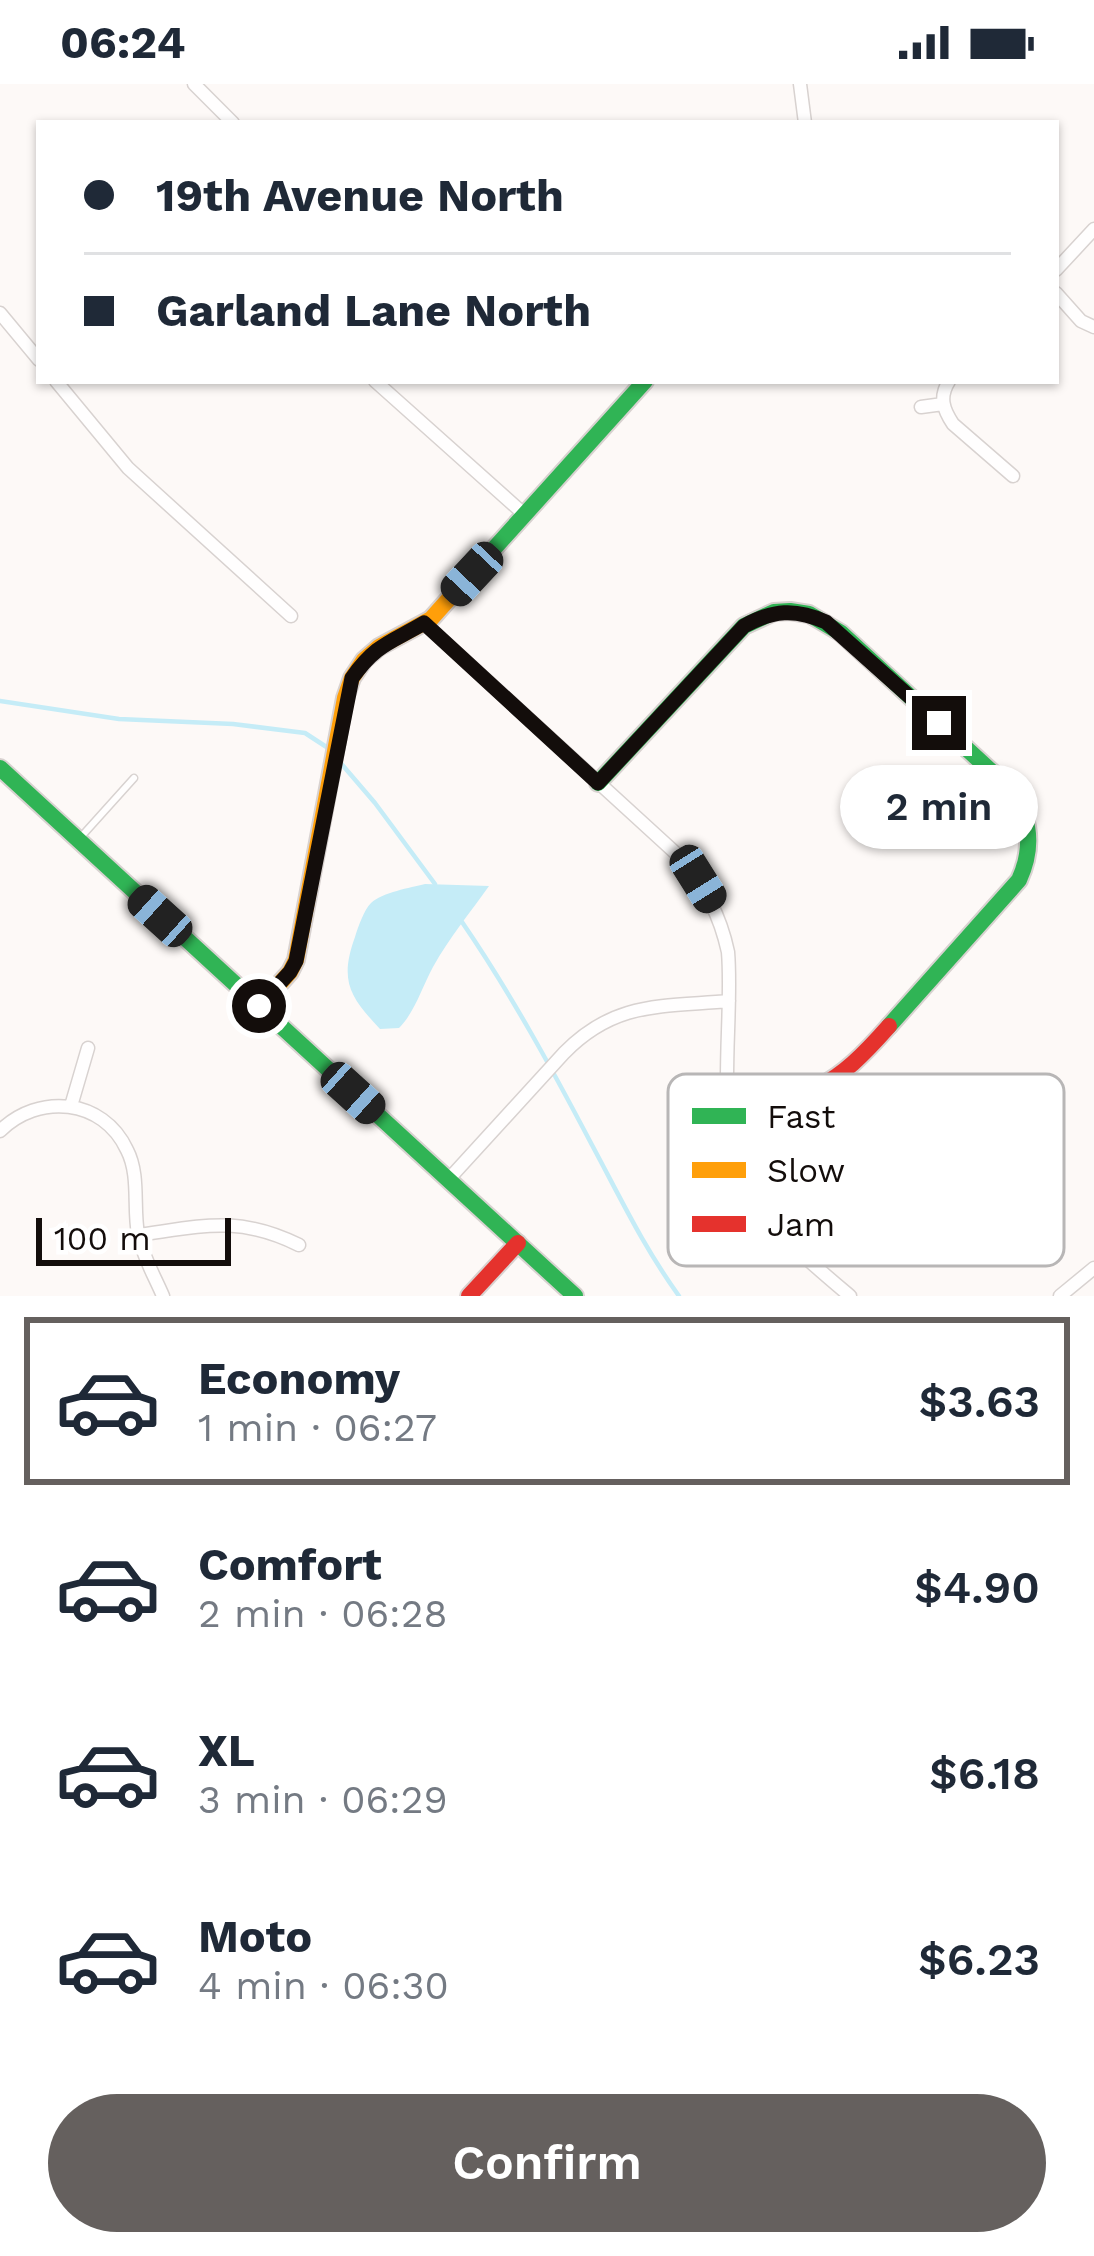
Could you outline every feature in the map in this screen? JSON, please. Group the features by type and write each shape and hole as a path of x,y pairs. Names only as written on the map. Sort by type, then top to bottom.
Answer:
{"street":[{"path":"194,84 230,120"},
{"path":"800,84 805,120"},
{"path":"1059,267 1094,229"},
{"path":"1059,296 1081,321 1094,327"},
{"path":"0,313 36,356"},
{"path":"59,384 128,467 290,616"},
{"path":"378,384 525,515"},
{"path":"259,1006 296,961 352,678 379,647 424,623 642,384"},
{"path":"947,384 943,404 953,424 1013,476"},
{"path":"921,407 943,404"},
{"path":"598,783 744,626 790,610 809,614 841,633 1017,798 1026,814 1029,848 1026,865 1010,892 844,1074"},
{"path":"424,623 681,858 712,902 728,952 729,1074"},
{"path":"0,768 575,1296"},
{"path":"448,1180 573,1044 603,1021 650,1008 729,1001"},
{"path":"71,1106 88,1048"},
{"path":"0,1131 29,1110 50,1106 71,1106 106,1122 129,1152 139,1235 163,1296"},
{"path":"139,1235 237,1224 274,1232 299,1245"},
{"path":"469,1296 518,1243"},
{"path":"817,1266 850,1296"},
{"path":"1060,1296 1094,1268"}],"lane":[{"path":"77,841 134,778"}],"water":[{"path":"425,884 489,886 439,956 405,1022 399,1028 380,1029 350,988 350,952 371,903"}],"waterway":[{"path":"0,701 119,719 305,733 328,748"},
{"path":"339,761 435,884"},
{"path":"462,922 530,1031 633,1222 679,1296"}],"traffic: fast":[{"path":"472,573 642,384"},
{"path":"598,783 744,626 774,612 790,611 809,614 841,633 1005,784 1020,806 1027,830 1027,854 1019,880 889,1026"},
{"path":"0,768 575,1296"}],"traffic: slow":[{"path":"259,1007 296,960 352,678 379,647 431,619 472,573"}],"traffic: jam":[{"path":"839,1074 889,1026"},
{"path":"469,1296 518,1243"}],"route":[{"path":"259,1006 296,961 352,678 379,647 424,623 598,783 744,626 774,612 790,610 826,622 939,723"}]}
